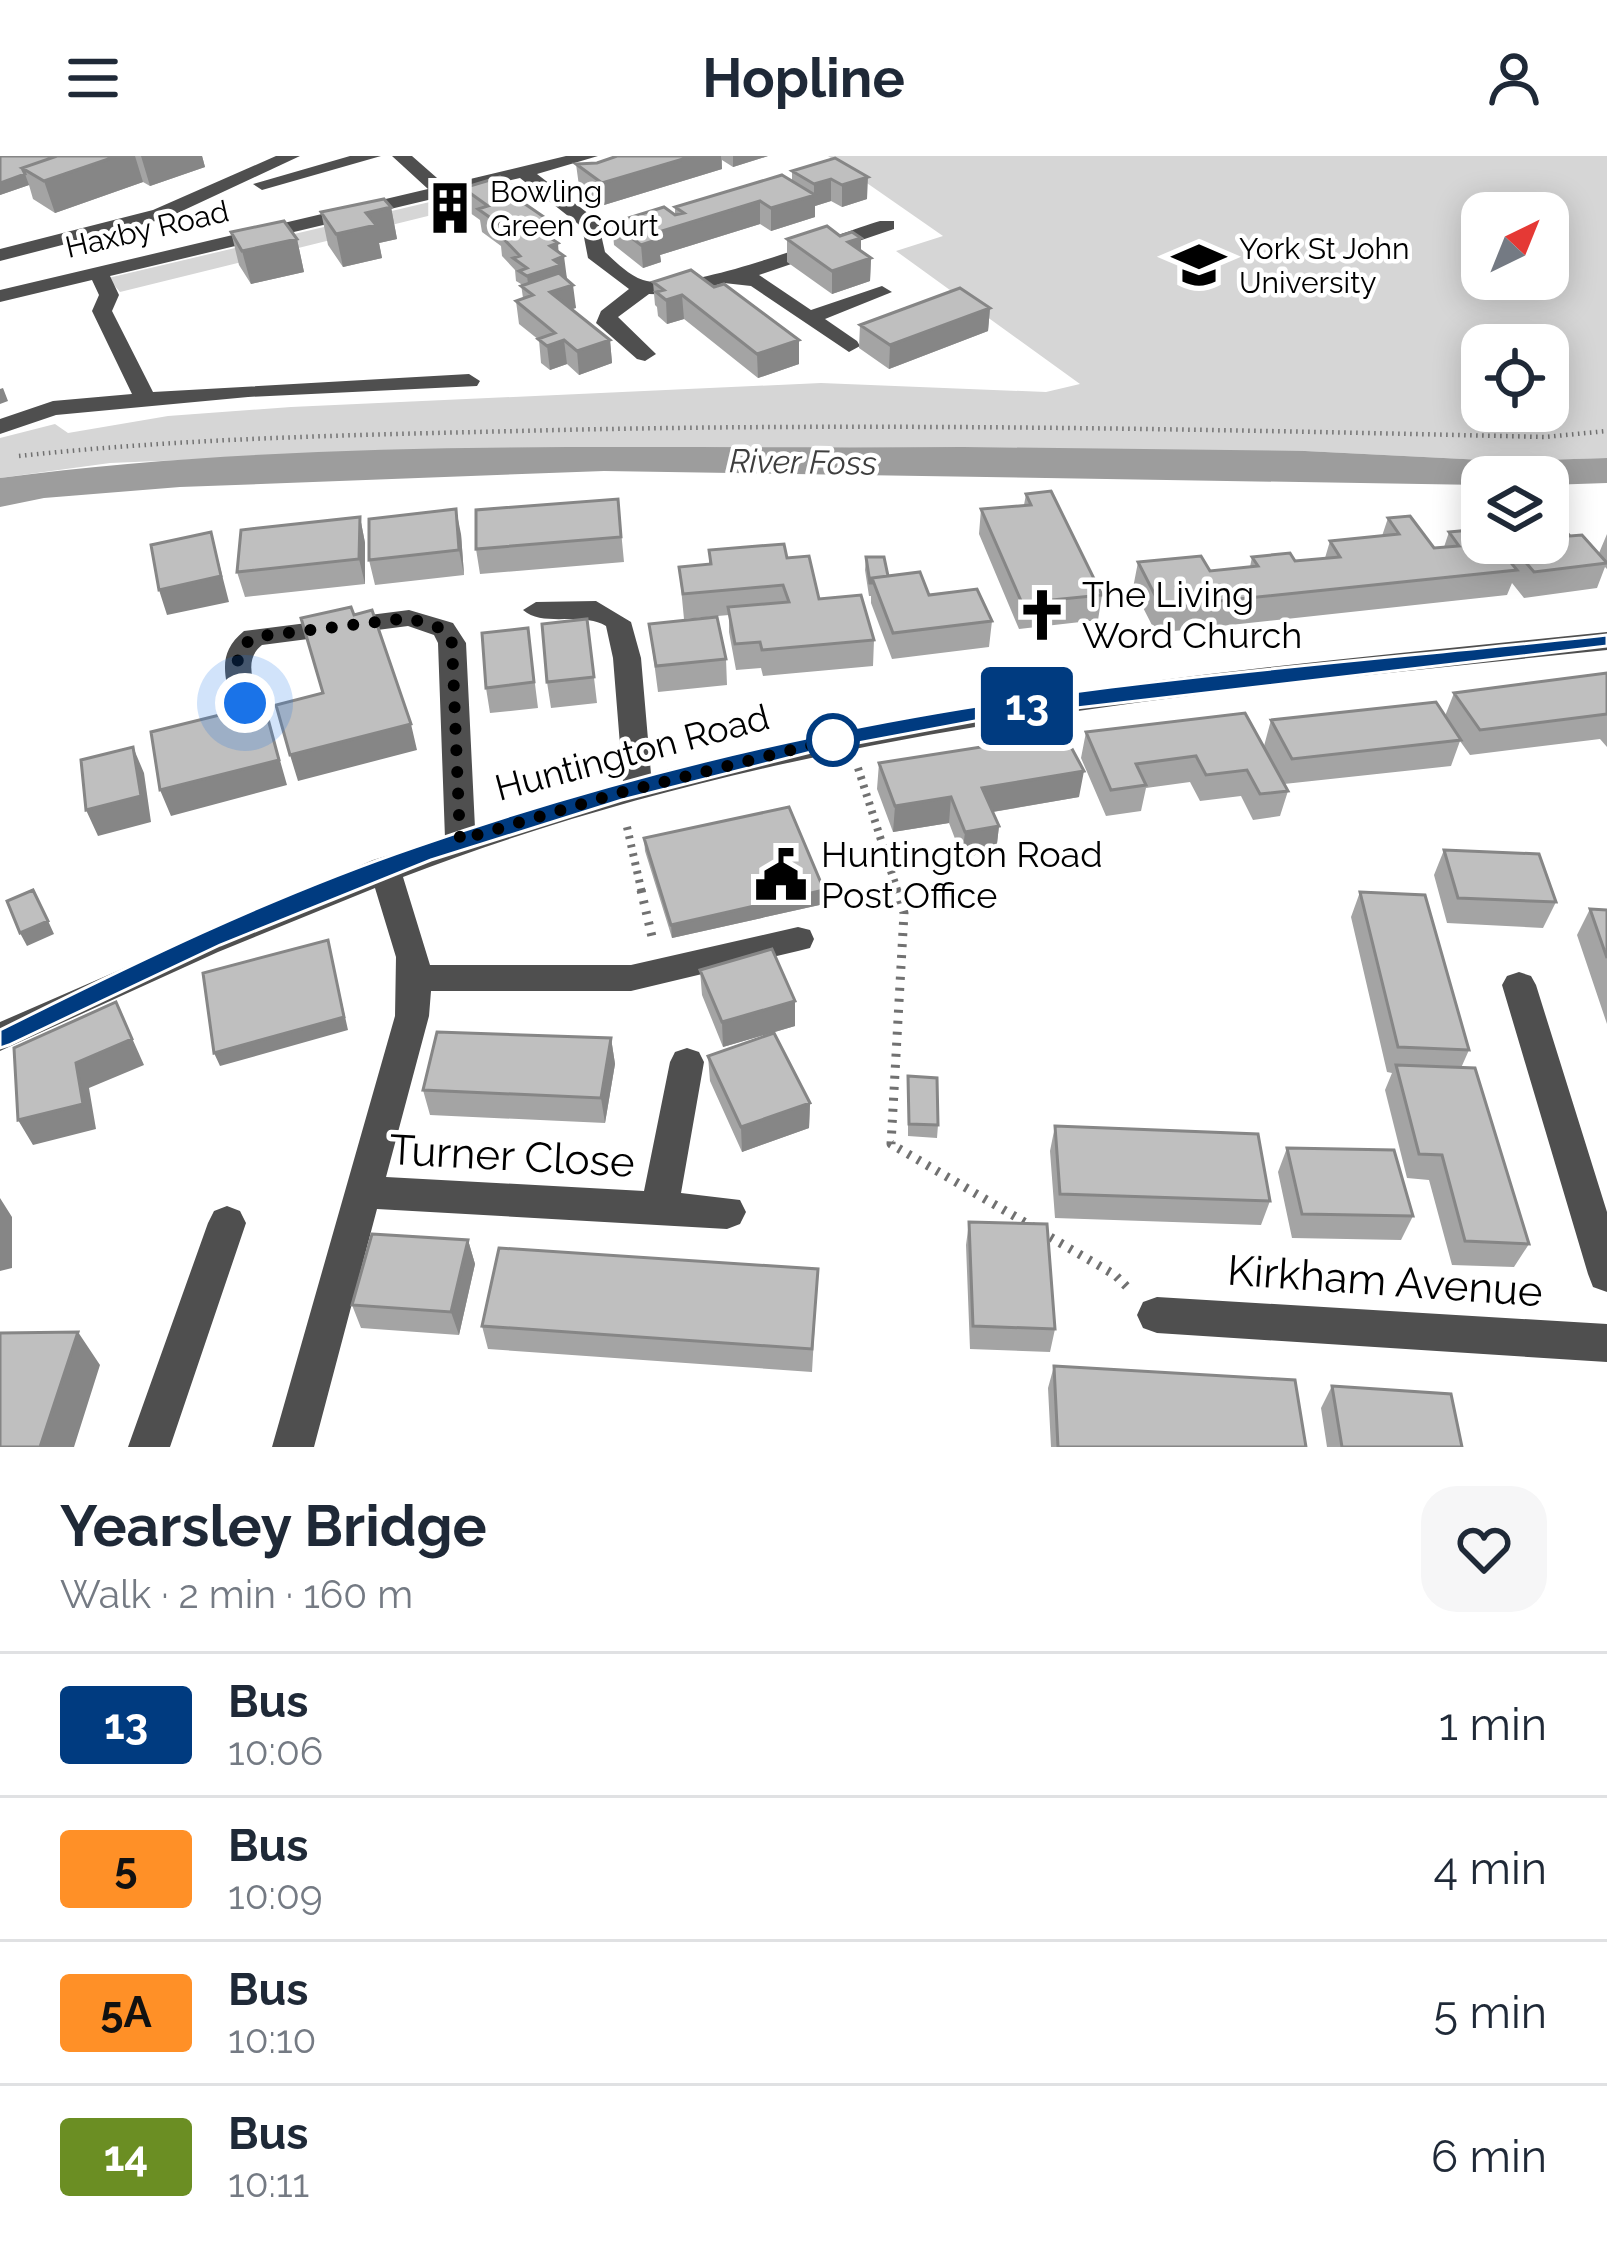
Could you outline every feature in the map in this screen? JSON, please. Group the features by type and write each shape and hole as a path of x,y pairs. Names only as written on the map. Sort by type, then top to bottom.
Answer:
{"street":[{"path":"0,255 112,228 198,198 291,156"},
{"path":"198,198 372,156"},
{"path":"401,156 443,192"},
{"name":"Haxby Road","path":"0,296 589,156"},
{"path":"525,173 583,215 593,234 595,254 624,279 644,288 680,289 740,277 771,261 887,225"},
{"path":"593,234 616,227"},
{"path":"98,271 109,295 102,311 146,400"},
{"path":"740,277 757,281 849,346"},
{"path":"644,288 608,315 607,323 645,354"},
{"path":"810,317 882,292"},
{"path":"0,427 52,408 248,390 469,381"},
{"path":"536,610 596,609 618,622 627,658 628,791"},
{"path":"245,703 235,659 242,645 254,637 409,618 443,629 452,643 460,840"},
{"name":"Huntington Road","path":"0,1037 212,938 460,840 628,791 848,736 991,710 1607,641"},
{"name":"Turner Close","path":"292,1447 412,1016 418,979 412,945 384,868"},
{"path":"418,979 631,977 799,939"},
{"path":"1519,985 1607,1274"},
{"name":"Turner Close","path":"658,1210 687,1062"},
{"name":"Turner Close","path":"360,1192 727,1212"},
{"path":"148,1447 227,1223"},
{"name":"Kirkham Avenue","path":"1156,1315 1607,1343"}],"path":[{"path":"0,458 137,443 590,428 1545,437 1607,431"},
{"path":"848,736 904,913 891,1144 1115,1275 1156,1315"},
{"path":"628,791 660,972"}],"shaded area":[{"path":"828,156 1607,156 1607,458 1461,459 1305,451 424,450 110,463 0,478 0,438 55,424 68,433 168,416 291,407 821,383 1046,392 1080,384 896,251 943,236"},
{"path":"434,201 440,213 120,292 108,278"}],"water":[{"name":"River Foss","path":"481,448 1305,451 1461,459 1461,485 604,471 180,487 44,498 0,507 0,478 240,456"},
{"path":"1607,458 1607,483 1569,484 1569,459"}],"building":[{"path":"0,156 57,156 22,168 25,174 0,183"},
{"path":"57,156 117,156 44,181 22,168"},
{"path":"617,156 693,156 602,183 576,164"},
{"path":"835,158 868,177 842,185 831,179 814,184 792,171"},
{"path":"782,175 815,195 771,208 760,201 652,234 659,239 641,245 612,223 664,207 675,215 684,213 675,207"},
{"path":"500,177 516,188 506,191 547,219 531,225 558,243 550,246 564,256 554,260 561,265 527,276 519,271 527,268 513,258 520,256 499,234 509,231 478,209 488,206 463,188"},
{"path":"384,199 391,207 366,213 376,225 336,234 321,212"},
{"path":"284,221 297,239 242,251 231,232"},
{"path":"827,226 840,236 852,232 861,238 848,242 871,258 832,271 787,239"},
{"path":"691,270 714,287 724,284 799,340 757,354 682,295 666,300 656,292 664,290 653,282"},
{"path":"559,273 573,285 550,292 610,340 577,351 564,340 547,346 538,339 555,333 516,301 533,295 521,286"},
{"path":"960,288 990,308 890,345 860,325"},
{"path":"1051,491 1102,595 1022,603 981,509 1031,505 1026,494"},
{"path":"618,499 621,537 476,549 476,510"},
{"path":"456,509 459,550 369,560 369,519"},
{"path":"1410,516 1434,548 1459,546 1449,532 1461,531 1461,564 1512,564 1517,570 1161,607 1138,562 1201,556 1210,571 1258,566 1252,557 1290,553 1295,561 1340,557 1330,541 1399,534 1388,518"},
{"path":"360,517 359,559 237,572 241,530"},
{"path":"211,532 221,576 159,590 151,545"},
{"path":"1569,535 1582,535 1607,563 1534,572 1527,564 1569,564"},
{"path":"784,544 787,558 809,556 819,599 861,595 874,640 762,650 760,642 735,644 728,607 789,602 783,585 683,594 679,567 711,564 709,550"},
{"path":"866,557 884,557 888,576 872,578 870,583"},
{"path":"920,572 929,595 977,589 992,621 893,633 872,578"},
{"path":"351,607 354,615 372,610 411,724 290,755 276,705 323,693 301,618"},
{"path":"717,617 726,659 656,666 649,624"},
{"path":"587,619 594,677 547,682 542,624"},
{"path":"528,628 534,682 486,688 482,633"},
{"path":"1607,673 1607,714 1480,730 1454,693"},
{"path":"1436,702 1461,740 1292,759 1271,720"},
{"path":"264,704 279,760 160,790 151,732"},
{"path":"1245,713 1288,791 1260,794 1247,770 1206,775 1196,756 1136,764 1146,785 1111,790 1086,732"},
{"path":"1064,734 1084,771 982,788 999,826 965,832 951,797 895,806 879,763"},
{"path":"133,747 141,796 86,810 81,760"},
{"path":"789,807 824,890 671,925 644,838"},
{"path":"1444,850 1539,854 1556,902 1458,898"},
{"path":"33,890 48,921 20,933 7,901"},
{"path":"1360,892 1425,895 1469,1050 1398,1047"},
{"path":"1590,909 1607,910 1607,958"},
{"path":"328,940 344,1017 214,1053 203,973"},
{"path":"772,949 795,1001 722,1022 700,970"},
{"path":"116,1002 132,1039 76,1063 83,1104 18,1120 14,1048"},
{"path":"437,1032 611,1038 601,1098 423,1090"},
{"path":"774,1033 810,1103 741,1127 708,1056"},
{"path":"1396,1065 1475,1068 1529,1244 1465,1241 1442,1155 1419,1154"},
{"path":"908,1076 937,1078 938,1125 909,1124"},
{"path":"1055,1126 1258,1134 1270,1201 1060,1194"},
{"path":"1287,1148 1394,1150 1413,1216 1302,1214"},
{"path":"969,1222 1047,1224 1055,1329 973,1326"},
{"path":"372,1234 468,1240 451,1312 352,1305"},
{"path":"499,1248 818,1269 812,1349 482,1326"},
{"path":"78,1332 40,1447 0,1447 0,1333"},
{"path":"1054,1366 1295,1380 1306,1447 1058,1447"},
{"path":"1332,1386 1451,1394 1462,1447 1342,1447"}],"bus line":[{"name":"13","path":"0,1037 212,938 460,840 815,743 991,710 1607,642"}],"place":[{"name":"Bowling Green Court","path":"450,208"},
{"name":"York St John University","path":"1199,265"},
{"name":"The Living Word Church","path":"1042,615"},
{"name":"Huntington Road Post Office","path":"781,875"}],"route":[{"path":"245,703 235,659 242,645 254,637 409,618 443,629 452,643 460,840 619,793 848,736 833,740"}]}
